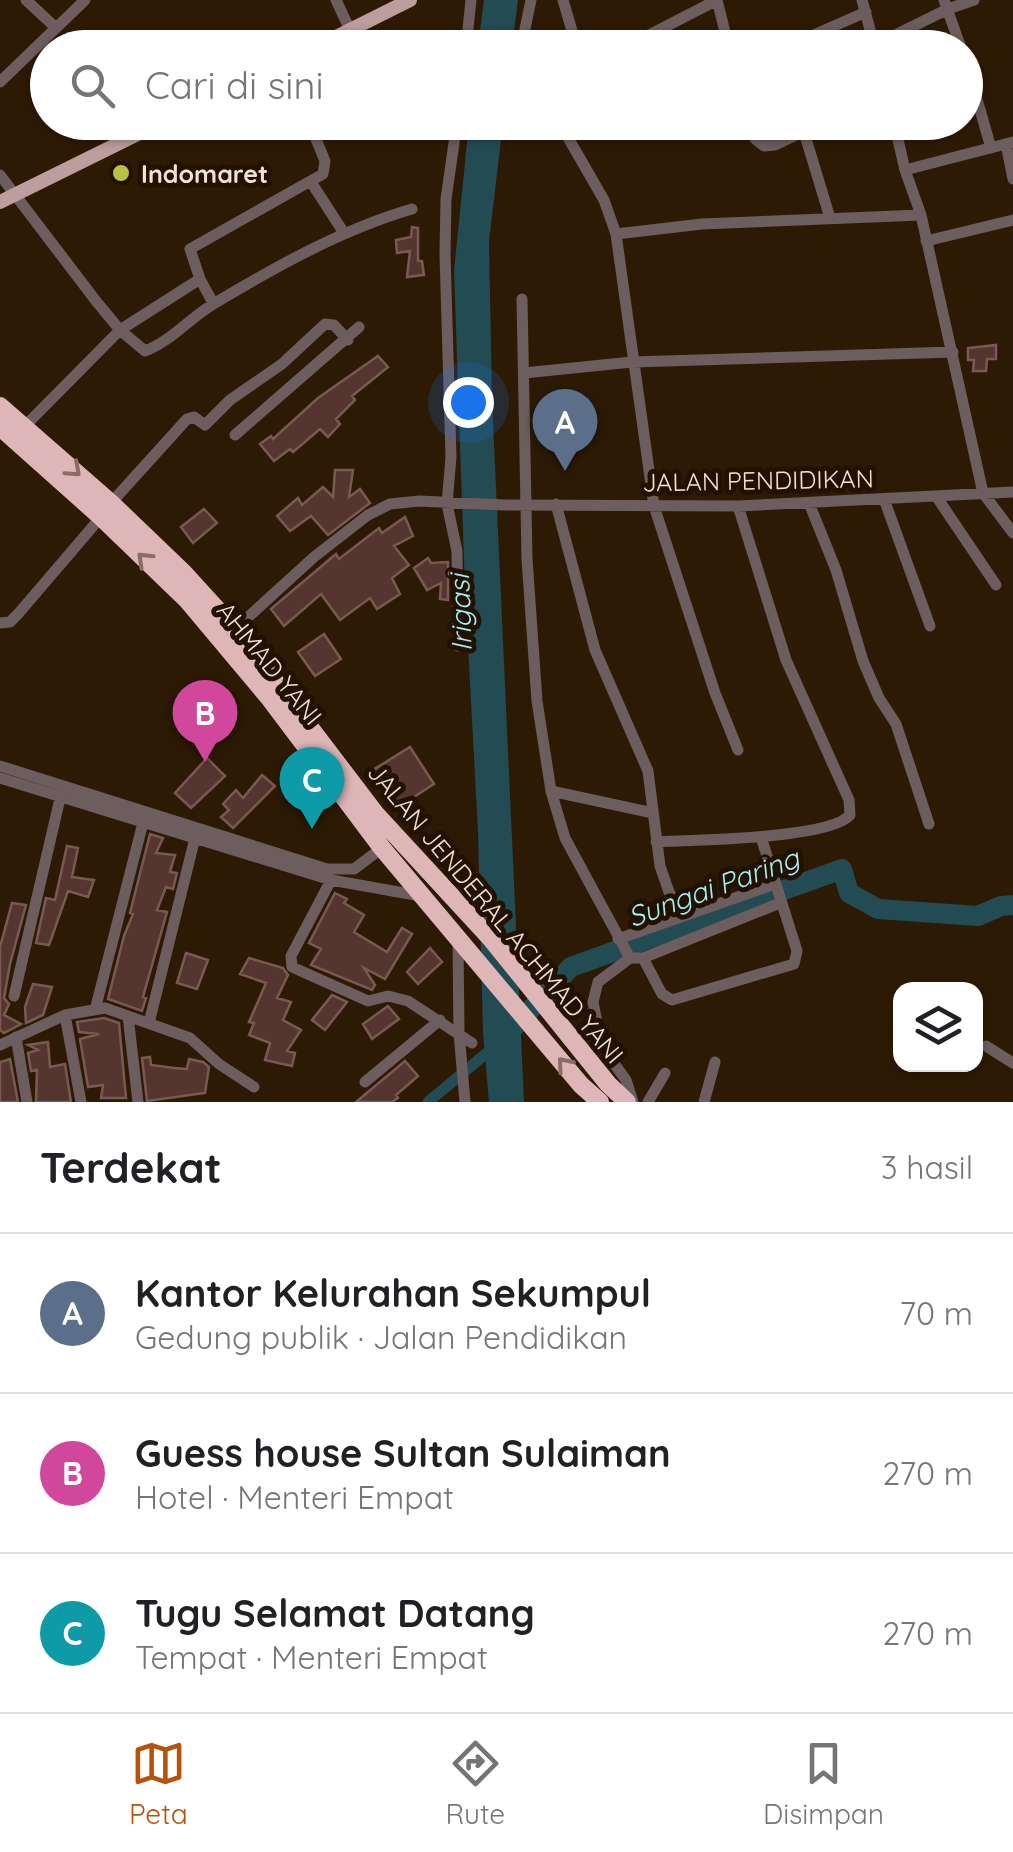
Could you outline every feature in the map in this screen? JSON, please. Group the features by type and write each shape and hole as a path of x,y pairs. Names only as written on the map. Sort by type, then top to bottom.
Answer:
{"highway":[{"path":"0,406 25,426 106,510 184,573 235,629 300,726"},
{"name":"AHMAD YANI","path":"0,427 106,510 300,726 382,848 473,958"},
{"name":"JALAN JENDERAL ACHMAD YANI","path":"318,751 492,940 608,1084 630,1102"},
{"name":"JALAN JENDERAL ACHMAD YANI","path":"473,958 581,1085 600,1102"}],"main road":[{"path":"350,30 410,0"},
{"path":"7,199 126,140"}],"street":[{"path":"26,0 55,27"},
{"path":"52,30 85,0"},
{"path":"336,0 350,30"},
{"path":"468,30 471,0"},
{"path":"525,30 531,0"},
{"path":"563,0 572,30"},
{"path":"659,30 717,0 725,30"},
{"path":"902,30 946,4 974,0"},
{"path":"946,4 955,30"},
{"path":"818,30 864,6"},
{"path":"0,82 30,52"},
{"path":"983,120 991,148"},
{"path":"213,304 190,254 195,244 323,174 326,168 316,140"},
{"path":"454,140 446,199 445,254 458,646"},
{"path":"569,140 604,200 616,234 654,506 715,693 738,750"},
{"path":"756,140 764,146 781,140"},
{"path":"806,140 830,218"},
{"path":"898,140 921,216 983,494 1013,533"},
{"path":"904,170 1009,143 1013,180"},
{"path":"0,176 7,199 120,330 140,349 149,350 213,304 344,233 412,209"},
{"path":"311,182 344,233"},
{"path":"616,234 702,224 921,216"},
{"path":"926,241 1013,220"},
{"path":"25,426 120,330 200,279"},
{"path":"522,299 525,504 537,701 552,791 565,838 627,950 662,994 672,1000 789,968 797,958 761,837"},
{"path":"0,622 10,622 18,614 187,420 194,417 201,424 209,423 230,400 282,364 325,324 334,325 348,340"},
{"path":"235,435 359,327"},
{"path":"524,374 632,362 798,360 953,352"},
{"name":"JALAN PENDIDIKAN","path":"235,629 314,557 368,514 390,504 419,501 504,506 738,506 1013,492"},
{"path":"936,496 996,585"},
{"path":"884,499 930,626"},
{"path":"809,503 836,570 863,661 878,698 896,724 929,824"},
{"path":"556,504 595,650 648,771 656,842 668,892 682,916"},
{"path":"656,842 761,837 847,820 849,800 786,660 738,506"},
{"path":"0,766 17,778"},
{"path":"0,778 17,778 284,860 327,869 343,871 366,862 382,848"},
{"path":"552,791 653,813"},
{"path":"14,996 62,792"},
{"path":"96,1010 144,817"},
{"path":"149,1024 196,834"},
{"path":"284,860 330,880 422,896"},
{"path":"330,880 290,956 292,967 368,1001 388,996 408,1000 472,1043"},
{"path":"627,950 777,892"},
{"path":"630,1102 626,1080 602,1048 592,1002 594,987 627,950 682,916 777,892"},
{"path":"458,940 459,1033 465,1102"},
{"path":"0,1045 65,1015 104,1008 190,1038 219,1064 254,1087"},
{"path":"65,1015 81,1102"},
{"path":"128,1016 138,1102"},
{"path":"365,1082 440,1020"},
{"path":"16,1037 26,1102"},
{"path":"986,1046 1013,1063"},
{"path":"704,1102 715,1062"},
{"path":"648,1102 664,1073"}],"water":[{"path":"484,0 518,0 514,30 480,30"},
{"path":"467,140 501,140 489,241 492,400 524,1102 489,1102 483,1033 454,271"}],"building":[{"path":"412,227 418,228 418,261 422,261 424,275 407,277 410,251 397,253 396,240 411,237"},
{"path":"996,345 996,359 987,359 986,371 973,371 974,360 968,360 968,348"},
{"path":"378,356 388,367 352,396 355,400 336,419 340,424 328,437 320,429 293,452 290,449 274,461 260,444 271,436 273,439 318,398"},
{"path":"335,470 353,470 349,497 360,489 370,503 328,535 311,516 290,531 277,516 298,498 302,505 323,487 333,497"},
{"path":"204,509 217,523 193,543 181,527"},
{"path":"405,517 413,536 394,546 409,565 392,578 400,594 377,609 370,598 340,620 321,594 284,626 271,609 336,554 339,559 379,528 382,533"},
{"path":"428,558 431,563 448,562 448,600 440,599 441,583 427,590 414,568"},
{"path":"324,634 341,659 315,676 298,652"},
{"path":"410,747 434,784 397,808 373,770"},
{"path":"207,758 225,776 191,808 175,793"},
{"path":"262,775 275,786 233,828 221,817 229,810 223,804 236,790 243,798"},
{"path":"150,834 163,838 156,853 175,855 170,872 177,873 173,889 166,887 157,910 167,912 142,1011 108,999 133,914 130,913"},
{"path":"67,846 78,848 72,877 94,880 88,897 68,891 49,945 36,943 46,898 55,900"},
{"path":"335,893 364,915 354,932 387,952 402,928 412,934 385,979 364,968 375,985 372,990 311,965 321,949 309,943"},
{"path":"12,903 26,905 10,964 4,998 9,1004 4,1015 21,1024 4,1033 0,1030 0,947"},
{"path":"430,948 442,962 418,984 407,972"},
{"path":"186,953 208,960 197,989 177,983"},
{"path":"249,958 283,968 288,975 277,998 291,1002 283,1020 301,1030 287,1051 295,1053 292,1066 265,1060 270,1043 249,1035 254,1023 249,1022 266,983 240,974"},
{"path":"33,984 52,987 43,1015 26,1023 25,1007"},
{"path":"332,995 347,1002 325,1030 312,1020"},
{"path":"388,1006 399,1019 372,1039 363,1024"},
{"path":"104,1018 119,1023 126,1098 101,1098 103,1085 88,1087 80,1039 99,1034 79,1032 77,1022"},
{"path":"48,1042 50,1067 65,1064 71,1102 36,1102 37,1070 31,1071 28,1053 38,1050 28,1045"},
{"path":"150,1057 151,1065 174,1068 187,1069 189,1059 203,1062 209,1067 205,1093 147,1101 142,1058"},
{"path":"10,1059 18,1102 0,1102 0,1062"},
{"path":"405,1061 418,1076 396,1095 398,1098 392,1102 356,1102"}],"waterway":[{"name":"Sungai Paring","path":"513,1028 571,967 842,869 849,893 878,909 978,916 1013,905"},
{"path":"428,1102 494,1047"}],"place":[{"name":"Indomaret","path":"121,173"},
{"name":"Kantor Kelurahan Sekumpul","path":"565,471"},
{"name":"Guess house Sultan Sulaiman","path":"205,762"},
{"name":"Tugu Selamat Datang","path":"312,829"}],"water label":[{"name":"Irigasi","path":"460,613"}]}
